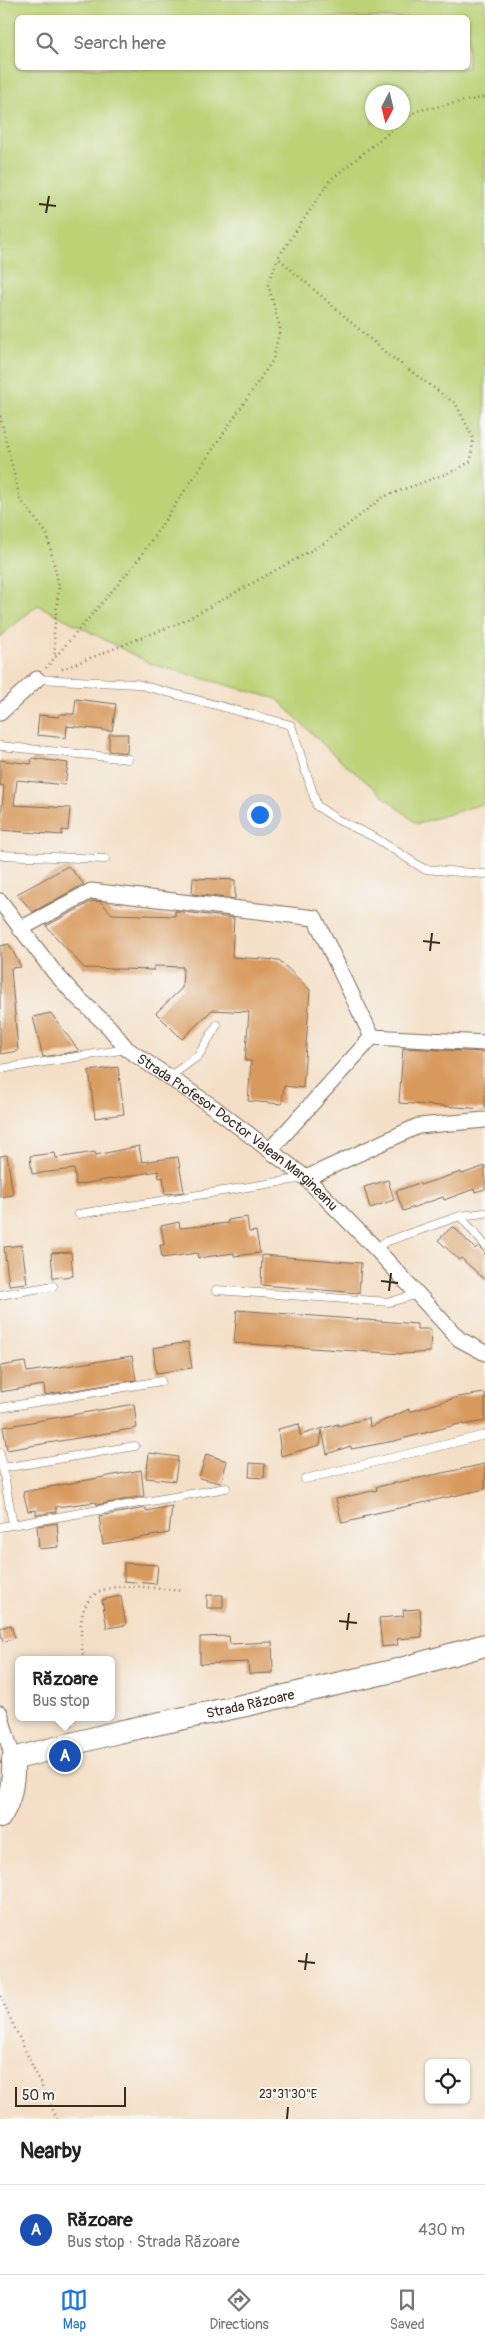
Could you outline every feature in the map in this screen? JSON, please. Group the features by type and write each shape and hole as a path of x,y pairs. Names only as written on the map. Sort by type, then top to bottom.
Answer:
{"street":[{"path":"0,714 37,679"},
{"path":"20,929 91,891 315,918 372,1038"},
{"name":"Strada Profesor Doctor Valean Margineanu","path":"0,901 54,972 109,1027 127,1049 169,1077 306,1178 376,1249 459,1340 485,1353"},
{"path":"372,1038 485,1043"},
{"path":"270,1150 372,1038"},
{"path":"306,1178 418,1126 485,1120"},
{"name":"Strada Răzoare","path":"13,1759 118,1732 397,1670 485,1645"},
{"path":"0,1713 13,1759 14,1774 10,1792 0,1817"}],"lane":[{"path":"37,679 137,684 291,725 317,806 338,820 374,837 424,869 485,874"},
{"path":"0,746 128,759"},
{"path":"0,856 105,859"},
{"path":"169,1077 198,1056 217,1025"},
{"path":"0,1069 127,1049"},
{"path":"79,1214 306,1178"},
{"path":"376,1249 385,1242 460,1216 485,1213"},
{"path":"460,1216 485,1245"},
{"path":"0,1295 53,1286"},
{"path":"216,1290 390,1302 418,1294"},
{"path":"0,1408 161,1381"},
{"path":"305,1479 485,1435"},
{"path":"3,1468 135,1446"},
{"path":"0,1454 13,1525"},
{"path":"0,1527 226,1488"}],"path":[{"path":"410,116 416,111 485,98"},
{"path":"37,679 136,563 273,360 280,328 268,284 278,258 330,180 392,130"},
{"path":"37,679 182,622 325,544 383,497 456,470 471,460 473,438 456,404 386,353 278,258"},
{"path":"0,416 20,499 48,534 59,586 54,632 55,660"},
{"path":"83,1656 81,1644 81,1619 88,1598 105,1588 122,1586 183,1591"},
{"path":"0,1996 57,2119"}],"green space":[{"path":"0,0 485,0 485,803 417,824 334,755 277,699 151,664 38,605 0,637"}],"building":[{"path":"76,699 116,704 112,731 67,726 66,738 37,735 39,715 59,717 59,714 74,714"},
{"path":"109,734 128,734 127,753 109,751"},
{"path":"32,758 68,763 65,785 17,780 14,805 70,808 68,831 62,830 62,835 0,830 4,786 0,785 0,760 31,764"},
{"path":"68,866 84,884 33,912 17,894"},
{"path":"193,878 235,880 235,899 192,894"},
{"path":"93,901 101,902 112,914 175,916 175,911 234,918 232,957 279,960 310,990 303,1088 284,1086 282,1104 248,1101 251,1061 245,1061 249,1012 212,1010 182,1039 156,1013 182,988 183,967 154,966 154,970 84,968 46,926"},
{"path":"9,944 21,967 11,968 18,1051 0,1054 0,946"},
{"path":"51,1013 79,1051 43,1057 33,1017"},
{"path":"403,1048 485,1052 485,1109 399,1103"},
{"path":"118,1067 124,1114 95,1118 89,1071"},
{"path":"139,1146 142,1162 178,1157 184,1192 165,1194 163,1177 159,1178 158,1171 76,1185 74,1169 32,1174 30,1156 55,1153 56,1158 95,1152 96,1155"},
{"path":"7,1155 13,1195 0,1197 0,1156"},
{"path":"485,1166 485,1189 475,1192 474,1189 444,1200 443,1197 403,1211 396,1191"},
{"path":"388,1180 394,1200 370,1208 364,1187"},
{"path":"247,1217 249,1232 256,1231 260,1253 234,1256 234,1253 198,1258 197,1253 162,1258 160,1245 164,1245 161,1226 179,1222 180,1228 228,1223 228,1220"},
{"path":"453,1226 475,1249 478,1246 485,1253 485,1280 461,1258 459,1260 438,1240"},
{"path":"22,1245 27,1283 9,1285 4,1247"},
{"path":"71,1252 73,1276 53,1278 51,1253"},
{"path":"262,1255 361,1263 359,1293 261,1285"},
{"path":"237,1310 417,1324 417,1329 431,1329 430,1352 403,1354 234,1343"},
{"path":"188,1342 192,1368 156,1373 153,1348"},
{"path":"132,1356 136,1380 45,1395 44,1385 0,1392 0,1366 25,1362 27,1372"},
{"path":"485,1393 485,1421 463,1425 463,1423 394,1441 351,1449 351,1446 327,1454 322,1430 320,1445 281,1456 278,1429 299,1424 300,1435 338,1424 338,1426 369,1418 370,1427 409,1409 409,1412 458,1397"},
{"path":"134,1404 137,1428 7,1450 3,1427"},
{"path":"149,1453 178,1457 175,1481 146,1478"},
{"path":"206,1454 227,1461 221,1483 199,1478"},
{"path":"250,1463 265,1464 264,1478 249,1477"},
{"path":"485,1464 485,1489 363,1516 364,1518 342,1523 336,1499 377,1490 376,1487"},
{"path":"141,1470 144,1496 97,1505 96,1502 56,1507 56,1512 36,1515 36,1510 28,1511 23,1492"},
{"path":"172,1506 169,1533 103,1544 99,1516 146,1508 146,1511"},
{"path":"57,1523 59,1547 39,1549 37,1526"},
{"path":"124,1563 158,1565 156,1584 124,1581"},
{"path":"207,1595 223,1595 223,1608 207,1608"},
{"path":"121,1596 126,1625 107,1628 102,1600"},
{"path":"420,1609 422,1637 397,1639 398,1645 382,1647 379,1618 404,1616 403,1610"},
{"path":"11,1625 15,1638 3,1642 0,1628"},
{"path":"229,1636 230,1644 272,1642 273,1673 249,1674 248,1662 200,1664 200,1637"}],"place":[{"name":"Răzoare","path":"65,1756"}]}
